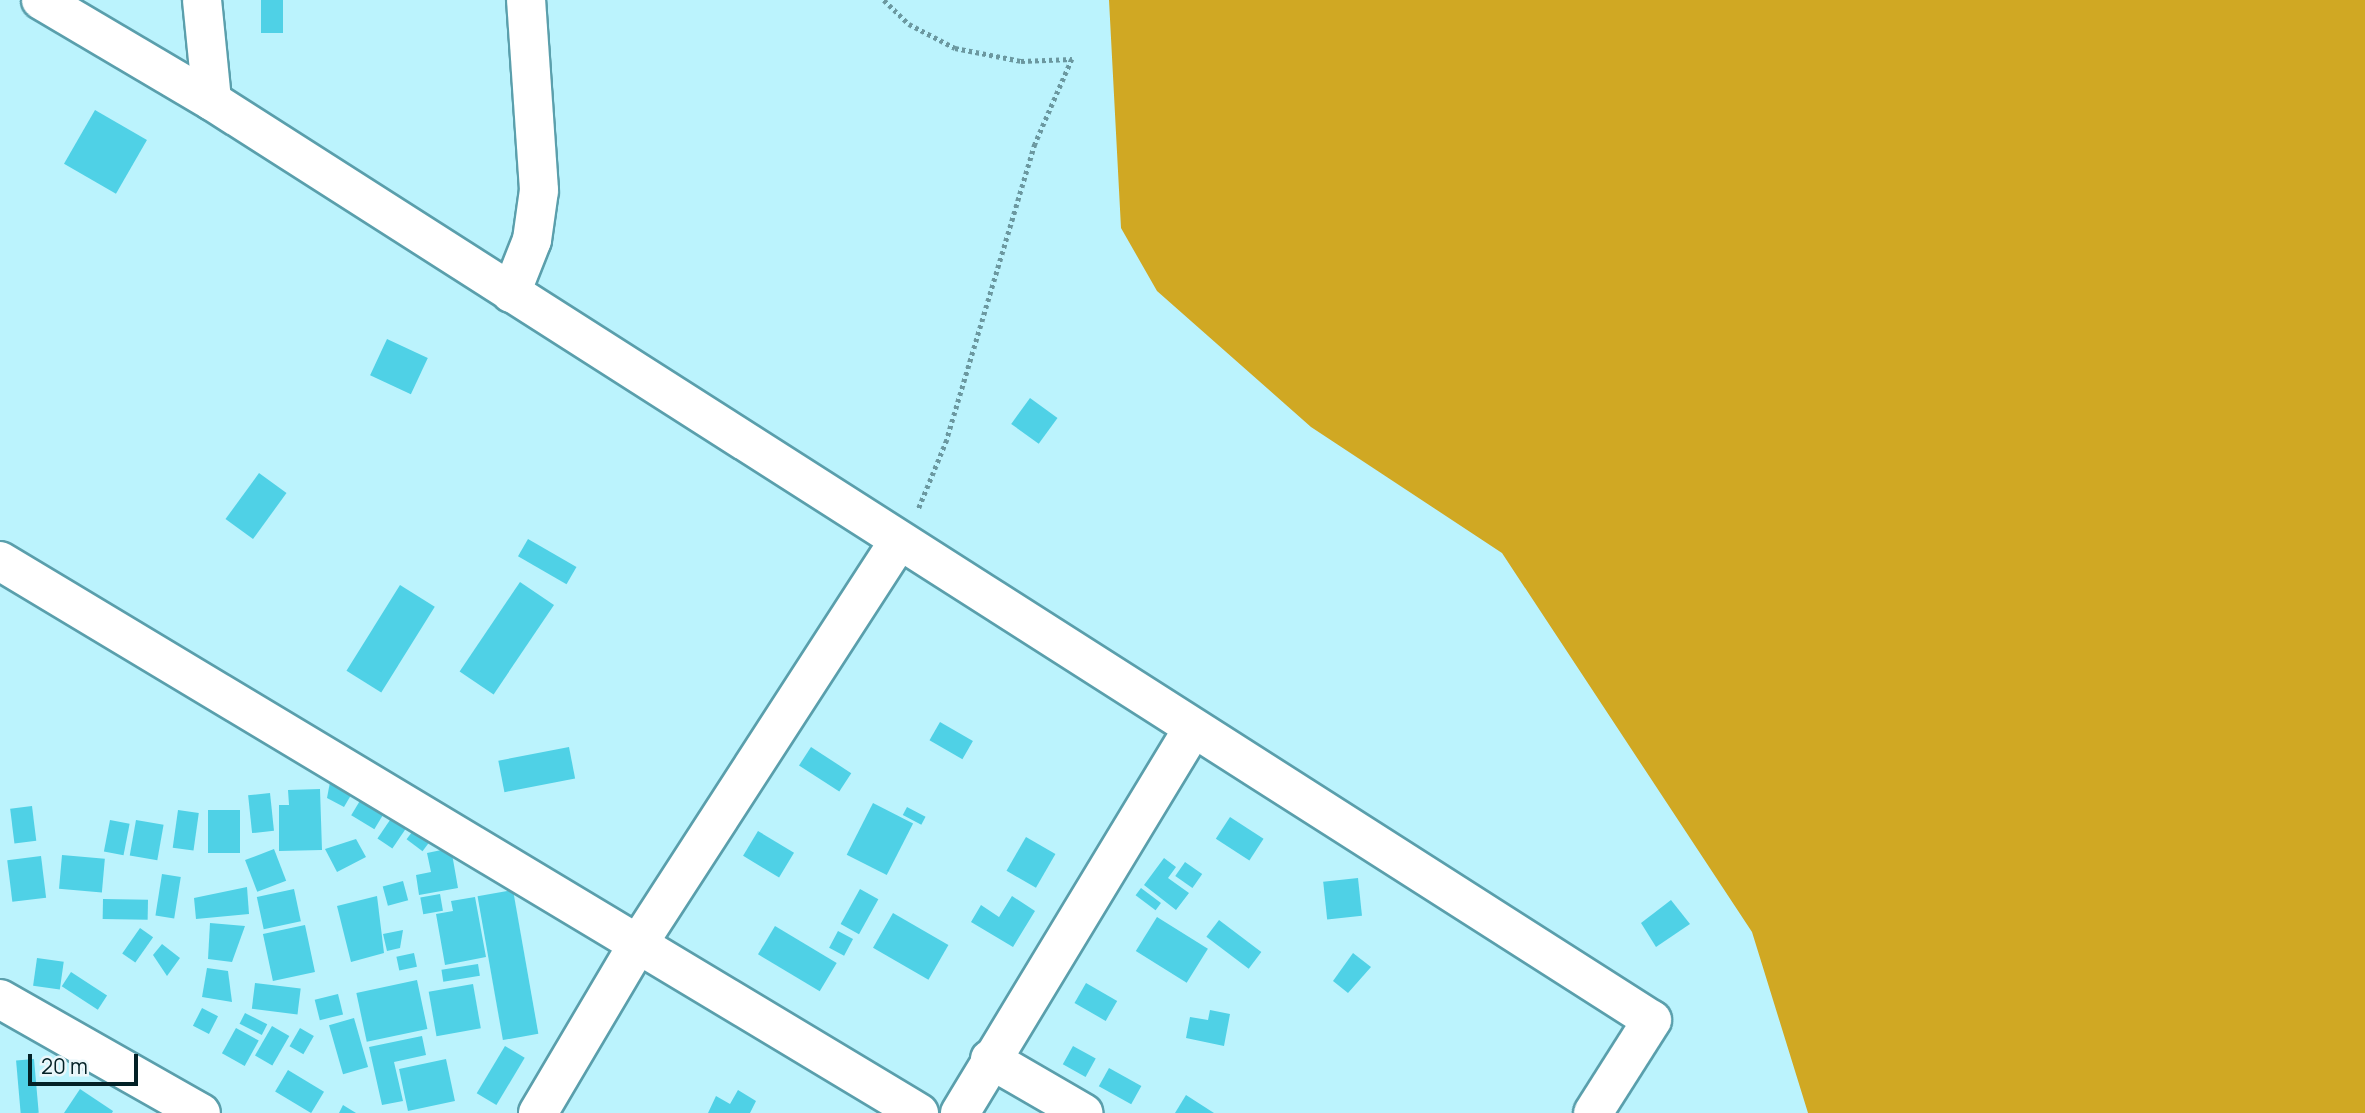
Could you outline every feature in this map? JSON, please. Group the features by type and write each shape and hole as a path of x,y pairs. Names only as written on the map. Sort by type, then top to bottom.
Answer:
{"street":[{"path":"41,0 212,101 1192,730 1652,1020 1593,1113"},
{"path":"202,0 212,101"},
{"path":"511,293 532,240 539,190 526,0"},
{"path":"538,1113 638,944 898,541"},
{"path":"0,561 919,1113"},
{"path":"960,1113 990,1059 1192,730"},
{"path":"0,999 201,1113"},
{"path":"990,1059 1083,1113"}],"path":[{"path":"884,0 909,24 954,48 1021,61 1072,59 1035,144 929,492 898,541"}],"shaded area":[{"path":"1109,0 2365,0 2365,1113 1808,1113 1752,932 1502,553 1311,427 1157,291 1121,228"}],"building":[{"path":"261,0 283,0 283,33 261,33"},
{"path":"95,110 147,140 116,194 64,164"},
{"path":"387,339 428,358 411,394 370,375"},
{"path":"1030,398 1058,418 1039,444 1011,424"},
{"path":"259,473 287,493 253,539 225,519"},
{"path":"528,539 576,567 566,584 518,556"},
{"path":"520,582 554,605 494,694 460,672"},
{"path":"400,585 435,607 381,692 346,671"},
{"path":"940,722 973,741 962,759 930,740"},
{"path":"569,747 575,778 504,792 498,761"},
{"path":"811,747 851,773 839,792 799,765"},
{"path":"331,777 354,790 344,807 327,798"},
{"path":"320,789 322,850 279,851 279,805 289,805 288,790"},
{"path":"270,793 274,831 252,833 248,795"},
{"path":"361,799 384,813 374,829 351,815"},
{"path":"873,803 913,823 887,875 847,855"},
{"path":"32,806 36,841 14,843 10,809"},
{"path":"907,807 926,817 921,825 903,815"},
{"path":"178,810 199,813 194,851 173,848"},
{"path":"208,810 240,810 240,853 208,853"},
{"path":"392,817 407,827 392,849 377,839"},
{"path":"1230,817 1264,839 1249,861 1216,839"},
{"path":"110,820 130,824 124,855 104,851"},
{"path":"136,820 164,825 157,860 130,855"},
{"path":"421,820 437,832 423,851 407,839"},
{"path":"758,831 794,853 779,877 743,856"},
{"path":"1026,837 1055,854 1036,888 1006,871"},
{"path":"356,839 366,857 337,872 325,849"},
{"path":"451,848 458,888 419,895 416,875 431,872 427,853"},
{"path":"274,849 286,881 257,892 245,860"},
{"path":"62,855 105,859 102,893 59,889"},
{"path":"41,856 46,898 12,902 7,860"},
{"path":"1164,858 1176,867 1168,878 1189,893 1176,910 1144,885"},
{"path":"1185,862 1202,874 1192,888 1175,876"},
{"path":"162,874 181,877 174,918 155,915"},
{"path":"1358,878 1362,916 1327,919 1323,882"},
{"path":"403,881 408,900 388,906 383,886"},
{"path":"247,887 249,914 196,919 194,898"},
{"path":"1141,888 1161,903 1156,910 1136,895"},
{"path":"294,889 301,921 264,929 257,897"},
{"path":"860,889 878,899 859,934 841,924"},
{"path":"513,890 538,1034 503,1040 478,896"},
{"path":"440,894 443,911 423,914 420,897"},
{"path":"377,896 384,953 351,962 337,906"},
{"path":"1012,896 1035,911 1013,947 971,922 981,905 999,917"},
{"path":"475,897 486,957 445,965 436,914 453,911 451,901"},
{"path":"103,899 148,900 148,920 103,919"},
{"path":"1671,900 1690,924 1656,947 1641,923"},
{"path":"893,913 948,945 928,980 873,948"},
{"path":"1157,917 1208,949 1187,983 1136,951"},
{"path":"1219,920 1261,952 1249,969 1206,937"},
{"path":"210,923 245,926 232,962 208,959"},
{"path":"305,925 315,972 273,981 263,934"},
{"path":"775,926 837,963 820,991 758,954"},
{"path":"140,928 153,937 135,963 122,953"},
{"path":"403,930 400,948 387,951 383,934"},
{"path":"838,931 853,939 844,956 829,948"},
{"path":"162,944 180,958 167,976 153,955"},
{"path":"414,953 417,967 399,970 396,957"},
{"path":"1353,953 1371,967 1348,993 1333,981"},
{"path":"37,958 64,962 60,989 33,986"},
{"path":"478,964 480,976 443,982 441,970"},
{"path":"207,968 228,971 232,1002 202,997"},
{"path":"71,972 107,995 98,1010 62,986"},
{"path":"417,980 427,1029 367,1042 356,993"},
{"path":"255,983 301,989 297,1014 252,1009"},
{"path":"1086,983 1117,1001 1106,1021 1074,1003"},
{"path":"473,984 481,1028 436,1036 429,992"},
{"path":"338,994 343,1014 320,1020 315,1000"},
{"path":"202,1008 218,1016 209,1034 193,1026"},
{"path":"1210,1010 1230,1014 1224,1046 1186,1038 1190,1017 1208,1020"},
{"path":"245,1013 267,1024 262,1035 240,1024"},
{"path":"354,1018 368,1067 343,1074 329,1025"},
{"path":"272,1026 289,1036 272,1065 255,1055"},
{"path":"236,1028 259,1041 245,1066 222,1053"},
{"path":"300,1028 314,1036 303,1054 290,1046"},
{"path":"422,1036 426,1055 394,1062 403,1101 382,1105 369,1047"},
{"path":"505,1046 525,1058 496,1105 477,1093"},
{"path":"1073,1046 1096,1059 1086,1077 1063,1064"},
{"path":"34,1059 39,1113 21,1113 16,1061"},
{"path":"446,1059 455,1101 408,1111 399,1069"},
{"path":"1109,1068 1141,1086 1131,1104 1099,1086"},
{"path":"288,1070 324,1092 311,1113 275,1091"},
{"path":"80,1089 113,1111 112,1113 64,1113"},
{"path":"738,1090 756,1101 750,1113 708,1113 716,1096 730,1104"},
{"path":"1186,1095 1214,1113 1175,1113"},
{"path":"343,1105 356,1113 339,1113"}]}
